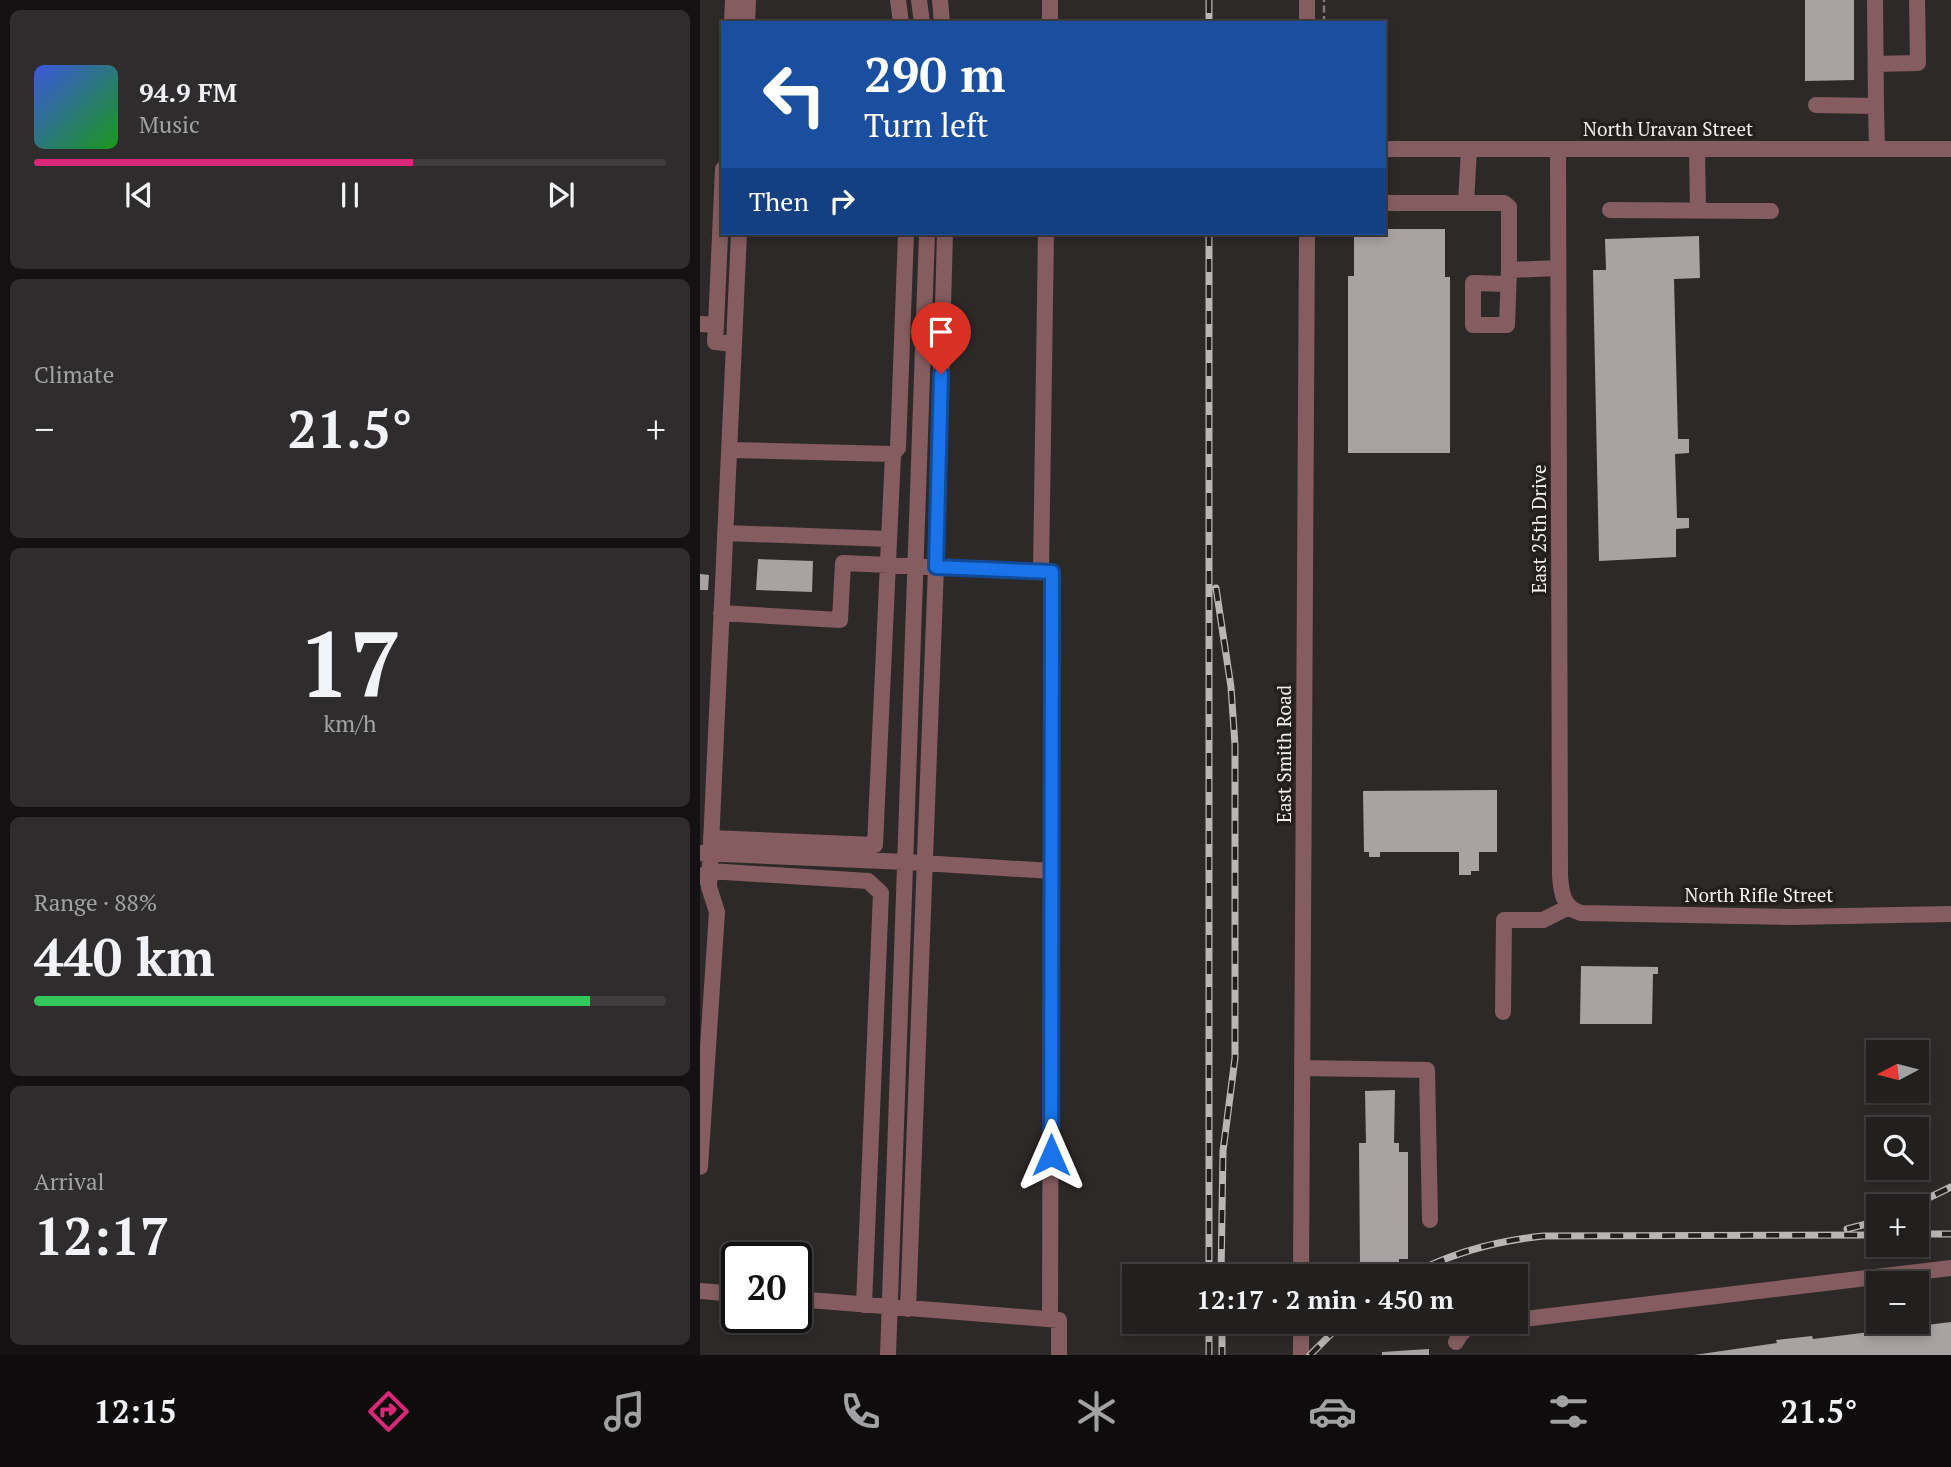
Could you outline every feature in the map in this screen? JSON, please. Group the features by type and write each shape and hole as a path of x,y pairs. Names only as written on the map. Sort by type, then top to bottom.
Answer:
{"street":[{"path":"732,21 733,0"},
{"path":"747,21 748,0"},
{"path":"898,0 901,21"},
{"path":"919,0 922,21"},
{"path":"940,0 942,21"},
{"path":"1050,0 1050,21"},
{"path":"1307,0 1307,21"},
{"path":"1875,0 1877,149"},
{"path":"1875,64 1918,63 1917,0"},
{"path":"1816,105 1876,106"},
{"name":"North Uravan Street","path":"1386,149 1951,149"},
{"path":"1466,203 1469,149"},
{"name":"East 25th Drive","path":"1558,149 1560,875 1561,891 1569,907"},
{"path":"1697,149 1698,211"},
{"path":"721,190 708,324 715,342 734,344"},
{"path":"1386,203 1504,203 1509,207 1508,277 1558,268"},
{"path":"1610,210 1771,211"},
{"path":"700,1167 705,1028 717,912 709,887 706,859 739,235"},
{"path":"706,859 875,845 893,454 898,448 906,235"},
{"path":"888,1355 927,235"},
{"path":"908,1309 936,567 945,235"},
{"path":"1041,571 1046,235"},
{"name":"East Smith Road","path":"1301,1264 1307,235"},
{"path":"900,404 940,408"},
{"path":"729,450 893,454"},
{"path":"724,533 889,539"},
{"path":"721,613 839,620 843,563 1052,572 1050,1319"},
{"path":"706,859 906,862 1052,871"},
{"path":"706,859 868,881 881,893 864,1305"},
{"path":"1503,1012 1504,920 1544,920 1569,907"},
{"name":"North Rifle Street","path":"1569,907 1581,913 1595,914 1790,917 1951,914"},
{"path":"1302,1068 1427,1070 1430,1220"},
{"path":"1528,1319 1951,1268"},
{"path":"700,1291 721,1293"},
{"path":"812,1300 1059,1320 1059,1355"},
{"path":"1301,1334 1301,1355"},
{"path":"1456,1342 1460,1334"}],"path":[{"path":"1324,0 1324,21"}],"building":[{"path":"1805,0 1854,0 1854,80 1805,81"},
{"path":"1386,229 1445,229 1445,277 1450,277 1450,453 1348,453 1348,276 1354,276 1354,235 1386,235"},
{"path":"1699,236 1700,278 1674,279 1678,439 1689,439 1689,453 1675,454 1677,518 1689,518 1689,528 1676,529 1676,557 1599,561 1593,270 1606,270 1605,239"},
{"path":"758,559 813,561 812,592 756,590"},
{"path":"700,574 709,575 708,590 700,590"},
{"path":"1497,790 1497,852 1479,852 1479,871 1471,871 1471,875 1459,875 1459,852 1380,852 1380,857 1369,857 1369,852 1364,852 1363,791"},
{"path":"1581,966 1658,967 1658,974 1653,974 1652,1024 1580,1024"},
{"path":"1395,1090 1394,1143 1399,1143 1399,1152 1408,1152 1408,1259 1399,1259 1399,1264 1360,1264 1359,1143 1366,1143 1365,1091"},
{"path":"1951,1322 1951,1355 1694,1355 1812,1336 1813,1339 1866,1332 1929,1334 1929,1325"},
{"path":"1429,1349 1429,1355 1382,1355 1382,1352"}],"railway":[{"path":"1209,0 1209,21"},
{"path":"1209,235 1209,1264"},
{"path":"1216,588 1231,687 1235,745 1235,1058 1223,1151 1221,1264"},
{"path":"1929,1198 1951,1187"},
{"path":"1847,1229 1866,1224"},
{"path":"1929,1234 1951,1234"},
{"path":"1434,1264 1474,1249 1543,1236 1866,1235"},
{"path":"1209,1334 1209,1355"},
{"path":"1222,1334 1222,1355"},
{"path":"1310,1355 1331,1334"}],"route":[{"path":"941,374 936,567 1052,572 1051,1155"}]}
